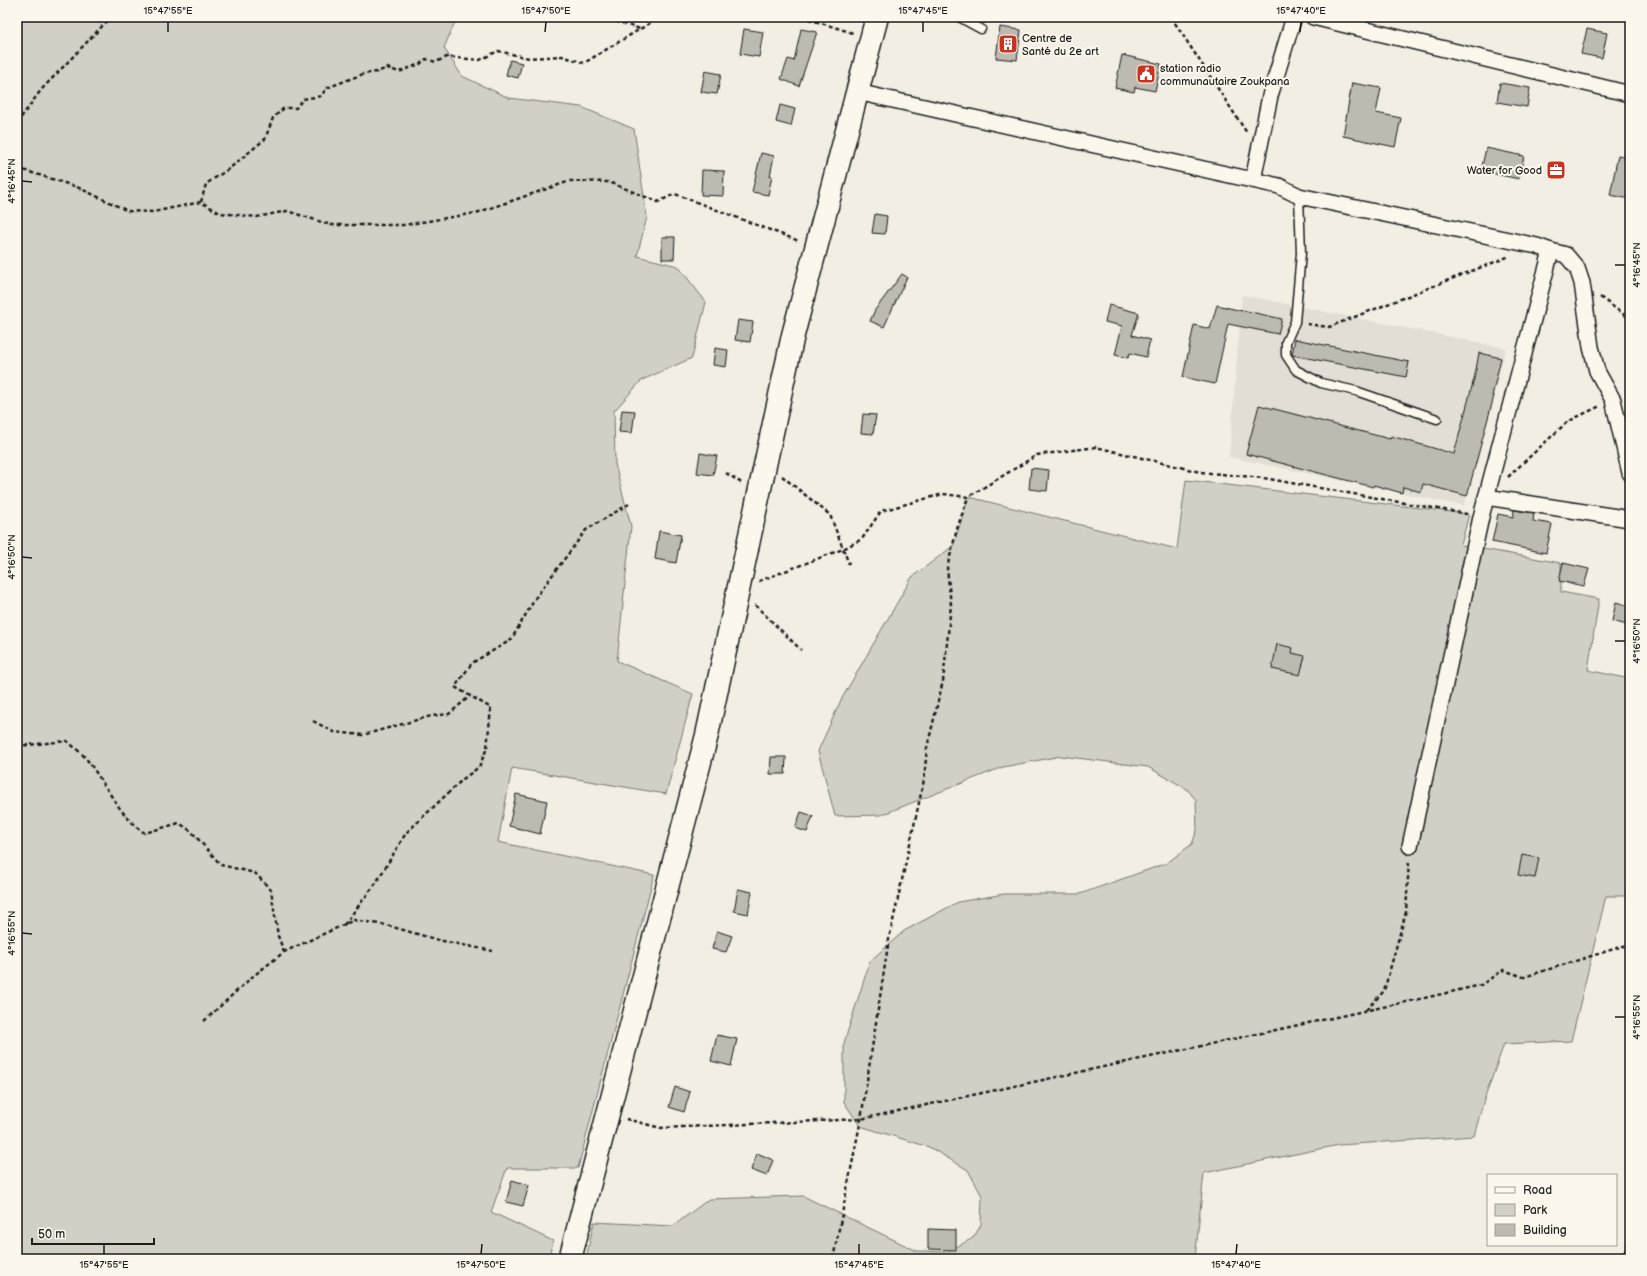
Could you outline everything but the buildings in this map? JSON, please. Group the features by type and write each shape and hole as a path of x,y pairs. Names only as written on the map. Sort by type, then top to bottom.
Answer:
{"main road":[{"path":"570,1259 707,735 793,335 876,17"}],"street":[{"path":"1253,180 1270,96 1294,17"},
{"path":"1312,17 1630,94"},
{"path":"857,92 1253,180 1279,186 1299,196 1544,248 1566,255 1577,268 1582,283 1597,370 1613,400 1630,473"},
{"path":"1410,846 1486,497 1544,248"},
{"path":"1486,497 1630,519"}],"lane":[{"path":"960,17 981,29"},
{"path":"1299,196 1301,253 1295,322 1286,342 1286,355 1296,370 1320,383 1356,391 1437,419"}],"path":[{"path":"17,123 41,90 111,17"},
{"path":"602,17 640,29"},
{"path":"201,202 206,184 230,168 265,139 273,118 284,108 296,108 303,99 322,96 327,88 363,74 377,72 387,68 399,72 420,64 426,59 436,62 447,57 480,60 498,51 529,58 562,56 584,64 660,17"},
{"path":"802,17 871,39"},
{"path":"1171,17 1259,152"},
{"path":"17,168 77,187 128,211 153,212 201,202 220,213 257,217 288,211 331,225 404,225 476,213 570,180 609,182 658,202 675,194 816,248"},
{"path":"1295,322 1329,327 1544,248"},
{"path":"1582,283 1630,320"},
{"path":"1486,497 1567,422 1613,400"},
{"path":"801,650 738,589 843,549 862,539 881,511 943,494 968,497 1037,455 1096,447 1200,472 1263,478 1482,517"},
{"path":"766,462 830,515 849,564"},
{"path":"833,1259 861,1119 889,939 924,780 927,748 943,681 951,605 947,568 957,529 968,497"},
{"path":"344,925 376,883 406,832 463,779 479,767 487,748 491,708 455,687 472,663 511,640 536,596 586,530 629,504"},
{"path":"313,721 334,732 363,735 431,716 449,714 470,696"},
{"path":"17,746 67,741 86,759 128,818 145,833 179,823 191,831 221,865 255,873 271,890 278,936 284,952"},
{"path":"1366,1010 1384,991 1406,912 1410,846"},
{"path":"204,1021 252,977 284,952 354,920 386,925 438,940 493,950"},
{"path":"608,1115 661,1128 861,1119 1481,985 1503,970 1524,977 1630,944"},
{"path":"1623,1259 1630,1230"}],"shaded area":[{"path":"1242,295 1506,348 1464,506 1229,457"}],"green space":[{"path":"17,17 457,17 444,48 462,76 509,98 581,107 634,129 647,217 637,256 678,266 706,302 692,358 642,380 614,411 615,464 631,526 617,661 693,694 666,794 512,768 498,842 654,875 578,1168 507,1168 491,1212 553,1241 548,1259 17,1259"},
{"path":"1186,480 1469,514 1461,545 1561,563 1561,592 1599,599 1588,670 1630,679 1630,896 1606,896 1571,1041 1504,1044 1483,1103 1474,1136 1339,1145 1204,1173 1195,1259 586,1259 594,1222 673,1226 709,1199 803,1196 917,1251 947,1252 973,1238 981,1225 982,1196 968,1170 929,1147 860,1126 844,1102 844,1043 870,961 904,931 958,902 1004,894 1080,894 1167,863 1192,844 1197,830 1196,800 1187,789 1148,767 1061,756 1003,767 881,815 835,816 818,751 841,700 912,577 953,546 969,497 1177,549"}],"place":[{"name":"Centre de Santé du 2e art","path":"1008,44"},
{"name":"station radio communautaire Zoukpana","path":"1146,74"},
{"name":"Water for Good","path":"1556,170"}]}
